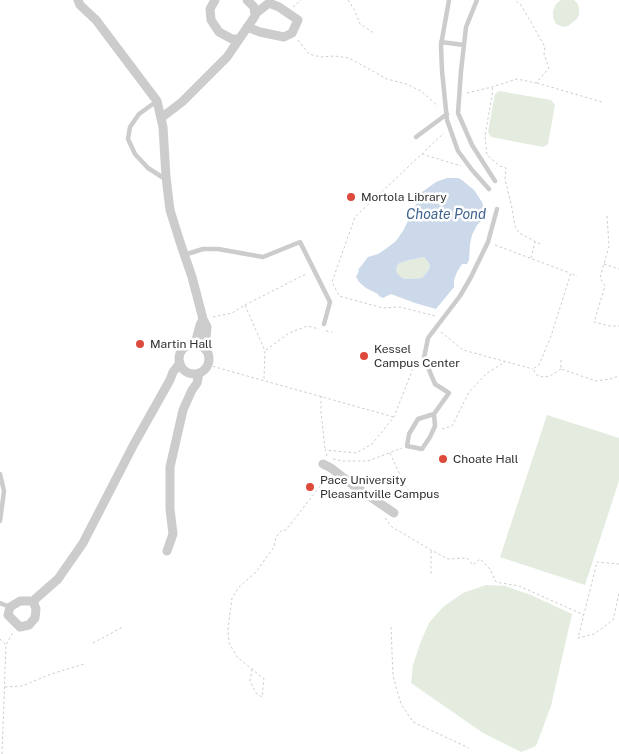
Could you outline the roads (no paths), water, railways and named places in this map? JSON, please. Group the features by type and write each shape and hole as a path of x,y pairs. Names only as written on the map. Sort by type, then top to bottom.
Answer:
{"street":[{"path":"78,0 80,5 96,20 157,101 163,126 170,210 192,277 203,320 207,327 205,349"},
{"path":"215,0 210,9 211,20 219,32 232,39 239,39"},
{"path":"247,0 254,7 255,14"},
{"path":"161,118 182,102 227,57 255,14 269,3 280,7 298,20 292,33 284,37 247,27"},
{"path":"195,344 203,320"},
{"path":"33,601 36,609 35,618 29,625 20,627 16,625 8,615 10,607 20,601 33,601 58,579 83,543 134,444 173,372 180,363 180,354 186,346 195,344 205,349 209,357 206,368 170,380"},
{"path":"180,363 192,372"},
{"path":"167,551 173,534 170,509 170,467 183,410 192,390 189,381 192,372"},
{"path":"326,465 394,513"}],"lane":[{"path":"449,0 442,42 445,116 458,151 488,189"},
{"path":"478,0 466,27 458,113 472,145 495,181"},
{"path":"442,42 464,45"},
{"path":"157,101 139,114 130,127 128,139 135,154 148,168 166,178"},
{"path":"416,137 445,116"},
{"path":"434,414 435,426 422,449 407,446 409,434 418,419 434,414 449,393 435,384 424,358 428,338 460,296 471,277 488,242 497,209"},
{"path":"184,255 203,249 218,249 263,257 300,242 330,302 324,324"},
{"path":"0,474 4,491 0,521"},
{"path":"0,603 10,607"}],"water":[{"name":"Choate Pond","path":"447,178 458,178 474,190 482,202 484,209 483,219 477,225 472,235 469,260 467,264 462,264 454,280 454,287 436,309 391,294 383,298 359,282 356,277 358,270 368,257 378,254 396,241 422,192 436,182","holes":["424,257 430,267 422,278 402,278 396,270 398,264 405,261"]}],"place":[{"name":"Mortola Library","path":"351,197"},
{"name":"Martin Hall","path":"140,344"},
{"name":"Kessel Campus Center","path":"364,356"},
{"name":"Choate Hall","path":"443,459"},
{"name":"Pace University Pleasantville Campus","path":"310,487"}]}
